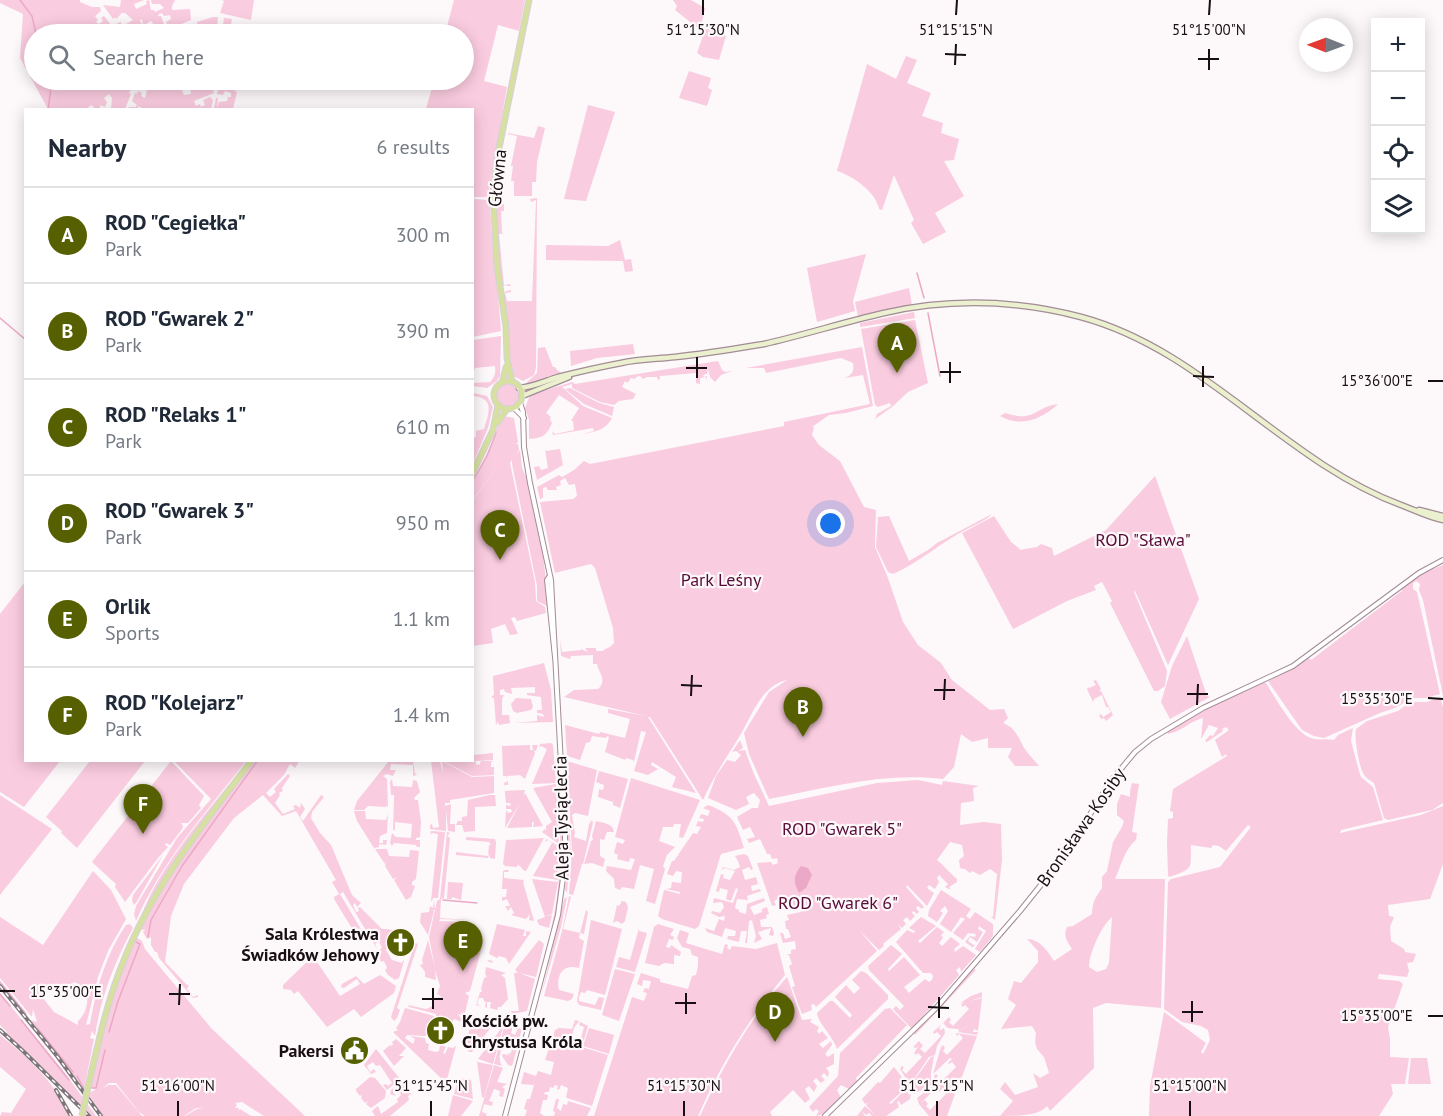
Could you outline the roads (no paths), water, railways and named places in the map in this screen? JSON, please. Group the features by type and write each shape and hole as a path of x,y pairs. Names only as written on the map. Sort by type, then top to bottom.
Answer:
{"main road":[{"name":"Główna","path":"512,382 507,358 506,327 496,259 494,184 529,0"},
{"path":"519,388 629,361 750,346 885,312 922,306 988,302 1043,308 1110,327 1165,353 1204,378 1314,461 1354,484 1409,508 1443,518"},
{"name":"Główna","path":"502,383 507,358"},
{"path":"522,396 573,375"},
{"path":"494,428 498,405 494,394 496,389 502,383 512,382 519,388 522,396 514,408 507,409 498,405"},
{"path":"474,470 494,428 507,409"},
{"path":"82,1116 108,1004 135,934 181,853 250,762"}],"street":[{"name":"Aleja Tysiąclecia","path":"505,1116 549,953 562,894 566,856 551,580 526,464 524,418 519,403"},
{"path":"514,408 524,418"},
{"name":"Bronisława Kosiby","path":"825,1116 937,1007 1027,903 1065,855 1110,782 1135,752 1151,739 1203,708 1299,662 1414,577 1443,560"}],"waterway":[{"path":"20,0 32,16 34,24"},
{"path":"48,108 51,90"},
{"path":"917,273 924,298"},
{"path":"928,313 940,376"},
{"path":"0,318 24,338"},
{"path":"474,479 487,456 496,433"},
{"path":"148,937 151,920 182,866 257,762"},
{"path":"443,900 477,903"},
{"path":"109,1032 118,1001 140,944 136,942"},
{"path":"0,982 26,1014"},
{"path":"0,994 10,1006"},
{"path":"21,1020 69,1080"},
{"path":"38,1029 73,1072"},
{"path":"92,1088 96,1088 105,1050"},
{"path":"77,1076 84,1089"}],"railway":[{"path":"0,986 57,1056 101,1116"},
{"path":"0,1030 89,1116"},
{"path":"56,1090 71,1116"}],"place":[{"name":"ROD \"Cegiełka\"","path":"897,373"},
{"name":"ROD \"Relaks 1\"","path":"500,560"},
{"name":"ROD \"Gwarek 2\"","path":"803,737"},
{"name":"ROD \"Kolejarz\"","path":"143,834"},
{"name":"Sala Królestwa Świadków Jehowy","path":"400,943"},
{"name":"Orlik","path":"463,971"},
{"name":"Kościół pw. Chrystusa Króla","path":"441,1030"},
{"name":"ROD \"Gwarek 3\"","path":"775,1042"},
{"name":"Pakersi","path":"355,1050"}],"park label":[{"name":"ROD \"Sława\"","path":"1143,539"},
{"name":"Park Leśny","path":"721,579"},
{"name":"ROD \"Gwarek 5\"","path":"842,828"},
{"name":"ROD \"Gwarek 6\"","path":"838,902"}]}
